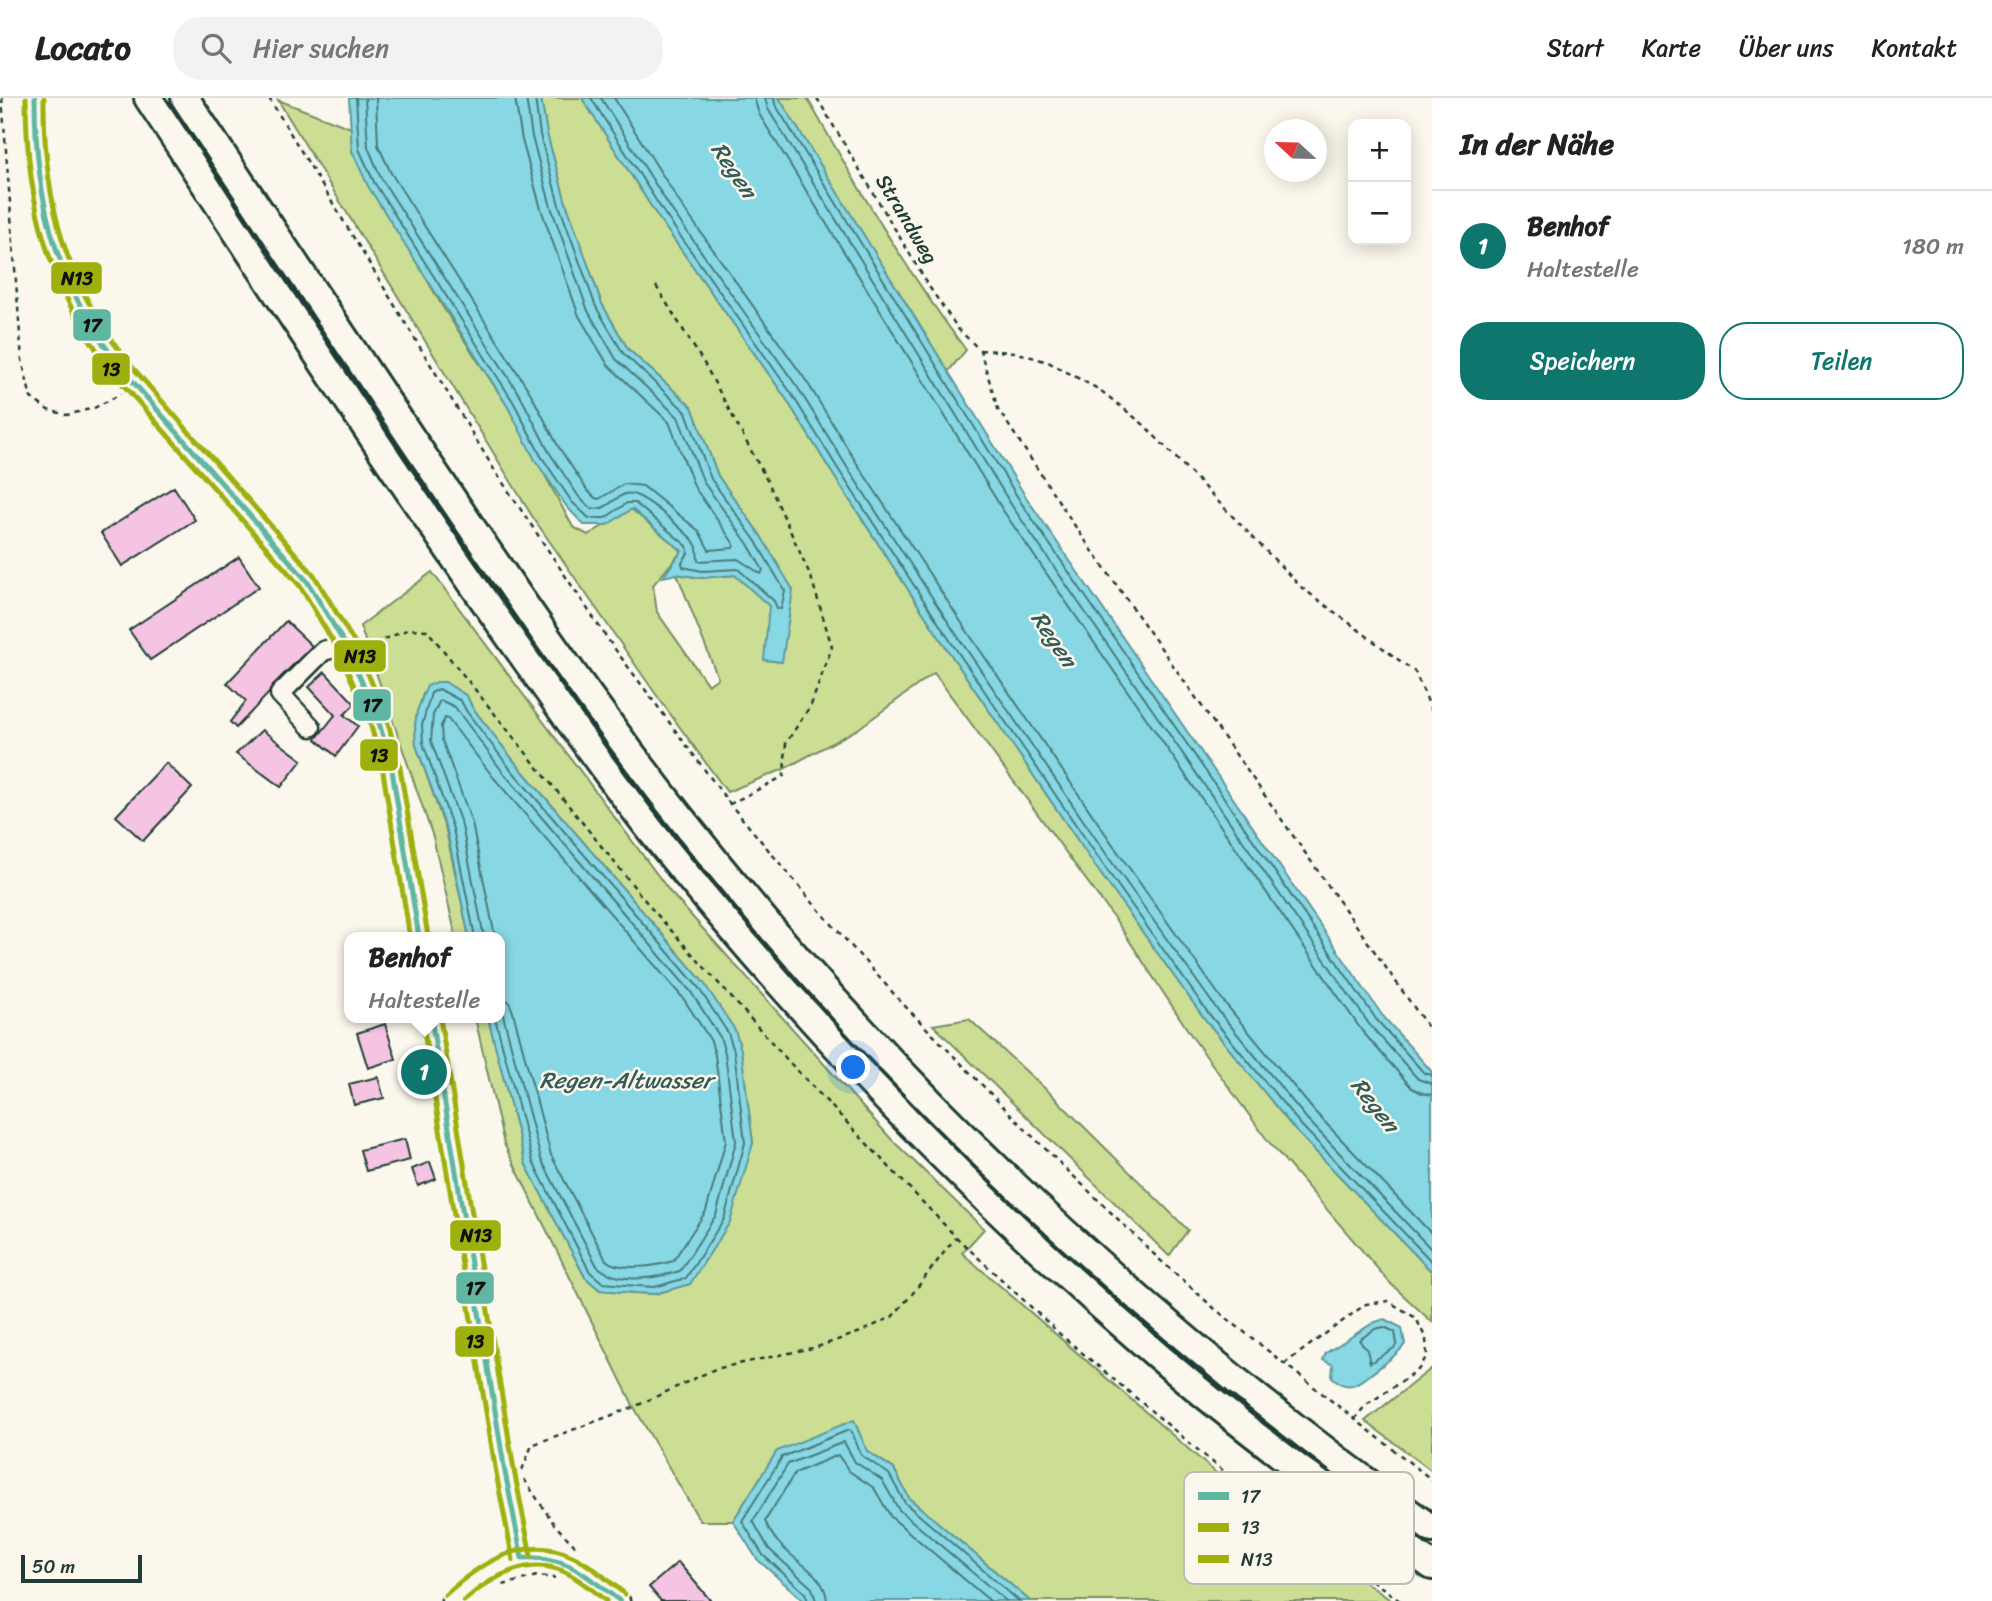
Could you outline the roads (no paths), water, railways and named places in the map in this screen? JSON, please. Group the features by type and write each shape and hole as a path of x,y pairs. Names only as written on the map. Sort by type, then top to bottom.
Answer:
{"highway":[{"path":"148,98 455,560 642,818 735,930 852,1064 1053,1264 1173,1368 1305,1472"},
{"path":"185,98 513,590 602,715 759,914 875,1044 961,1133 1071,1238 1192,1345 1352,1472"},
{"path":"1414,1516 1432,1529"},
{"path":"1414,1553 1432,1566"}],"street":[{"path":"35,98 33,136 48,229 69,283 96,334 136,386 307,581 348,649 376,714 391,763 418,932"},
{"path":"312,727 280,694 323,651 348,649"},
{"path":"432,1023 505,1472 522,1558"},
{"path":"451,1601 488,1571 522,1558 544,1557 567,1563 620,1601"}],"water":[{"path":"349,98 541,98 547,134 566,203 602,304 628,349 692,407 718,476 761,536 793,590 782,662 764,660 769,606 735,575 701,578 677,574 663,577 682,551 632,509 607,525 584,525 567,507 535,460 508,407 368,186 352,151"},
{"name":"Regen","path":"582,98 779,98 1026,497 1382,1015 1432,1072 1432,1272 1295,1130 1204,1018 1098,870 945,646 785,397 658,217"},
{"name":"Regen-Altwasser","path":"445,682 467,696 472,707 514,761 704,983 735,1030 741,1050 753,1143 730,1222 690,1284 655,1294 600,1290 585,1277 526,1165 489,1023 505,1023 505,932 468,932 447,831 416,745 417,711 427,686"},
{"path":"1384,1319 1402,1328 1405,1344 1357,1383 1349,1385 1338,1382 1332,1377 1333,1365 1323,1360 1326,1353 1373,1323"},
{"path":"854,1420 867,1451 894,1469 909,1498 1030,1601 804,1601 757,1559 733,1521 777,1451"}],"place":[{"name":"Benhof","path":"424,1072"}]}
